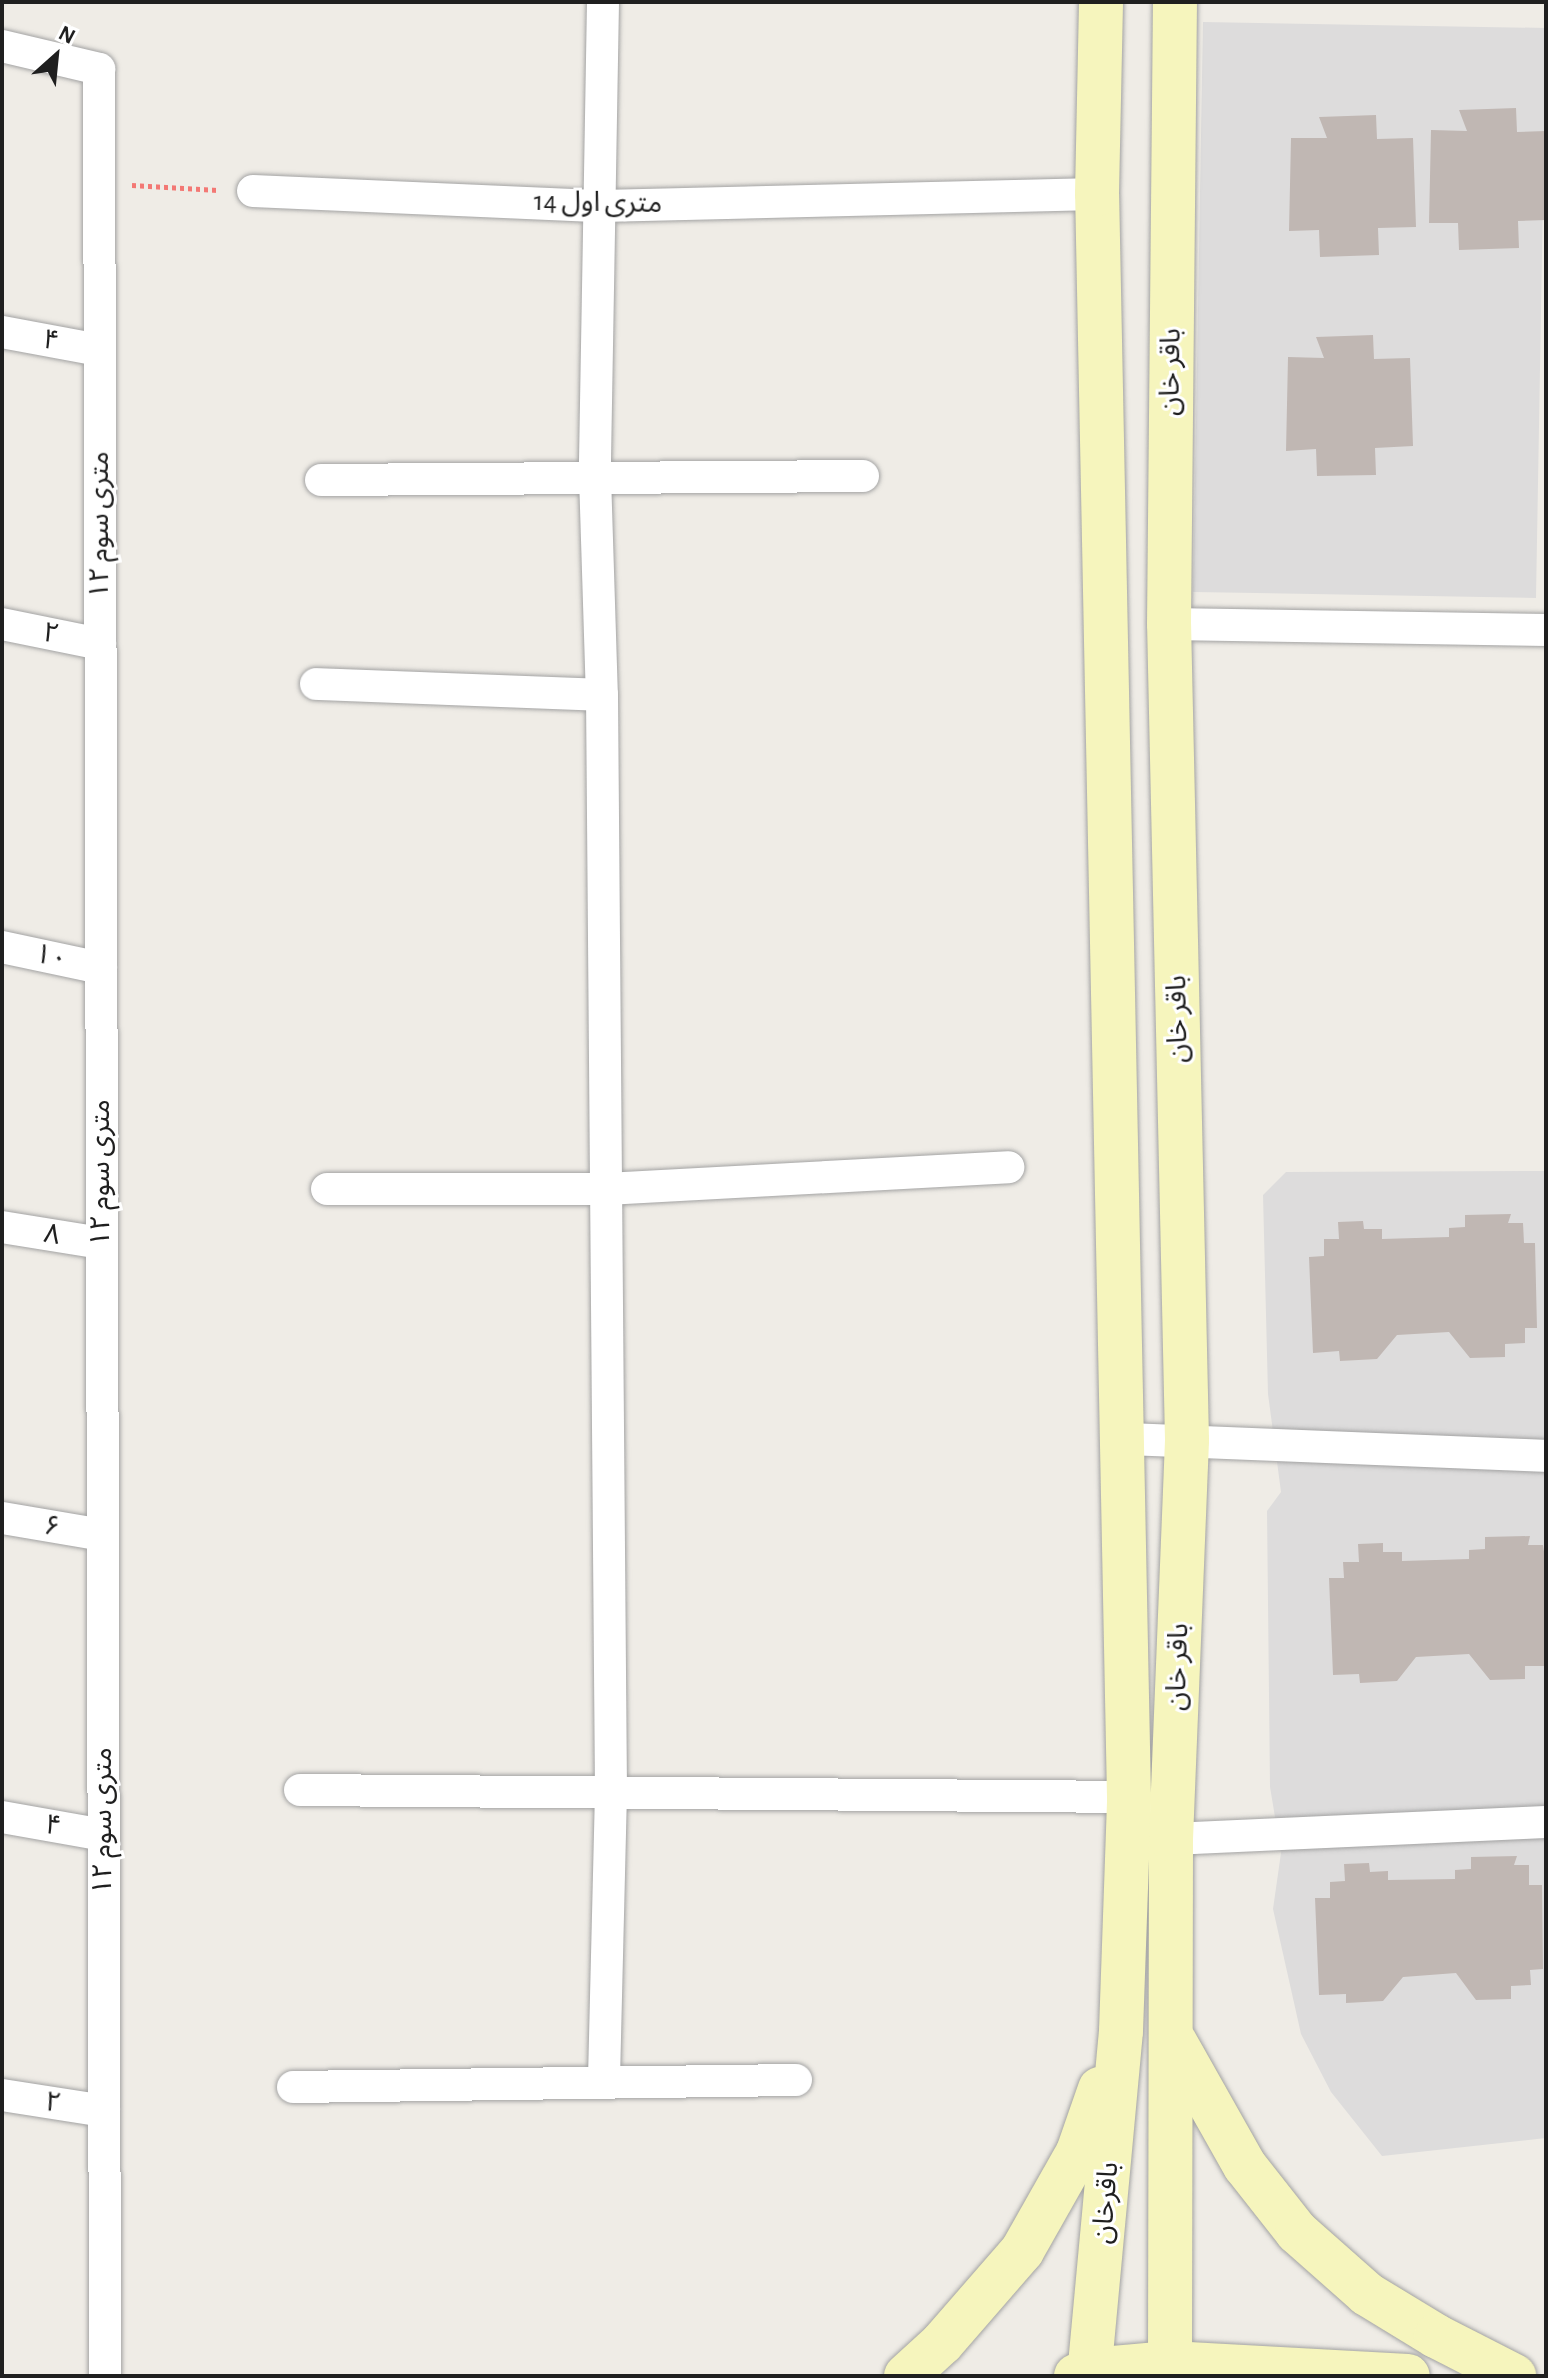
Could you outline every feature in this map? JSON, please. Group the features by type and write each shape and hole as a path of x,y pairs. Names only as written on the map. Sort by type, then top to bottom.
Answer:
{"main road":[{"name":"باقر خان","path":"1101,2 1097,194 1125,1439 1129,1797 1121,2031"},
{"name":"باقر خان","path":"1172,2037 1171,1839 1187,1440 1169,624 1175,2"},
{"name":"باقرخان","path":"1086,2374 1121,2031"},
{"path":"906,2376 942,2343 1022,2251 1078,2152 1121,2031"},
{"path":"1168,2370 1172,2037"},
{"path":"1172,2037 1245,2166 1297,2232 1367,2294 1436,2336 1514,2376"},
{"path":"1086,2374 1168,2370 1408,2376"}],"street":[{"path":"603,2 595,476 602,695 611,1792 604,2083"},
{"name":"۱۲ متری سوم","path":"2,46 99,69 105,2376"},
{"name":"14 متری اول","path":"253,191 601,206 1097,194"},
{"name":"۴","path":"2,332 99,350"},
{"path":"321,480 863,476"},
{"name":"۲","path":"2,624 100,644"},
{"path":"1169,624 1546,630"},
{"path":"316,684 602,695"},
{"name":"۱۰","path":"2,947 101,968"},
{"path":"327,1189 606,1189 1008,1167"},
{"name":"۸","path":"2,1227 101,1243"},
{"path":"1125,1439 1546,1456"},
{"name":"۶","path":"2,1518 102,1535"},
{"path":"300,1790 1129,1797 1171,1839 1546,1822"},
{"name":"۴","path":"2,1817 103,1835"},
{"path":"293,2087 796,2080"},
{"name":"۲","path":"2,2095 104,2111"}],"path":[{"path":"99,184 253,191"}],"shaded area":[{"path":"1203,22 1546,28 1536,598 1193,592"},
{"path":"1546,1171 1546,2138 1382,2156 1331,2092 1301,2034 1273,1909 1281,1853 1270,1787 1267,1511 1281,1492 1268,1394 1263,1195 1286,1172"}],"building":[{"path":"1516,108 1517,132 1546,131 1546,220 1518,221 1519,248 1459,250 1458,223 1429,223 1431,130 1467,131 1459,110"},
{"path":"1376,115 1377,139 1413,138 1416,227 1378,228 1379,255 1320,257 1319,230 1289,231 1291,138 1327,138 1319,117"},
{"path":"1373,335 1374,359 1410,358 1413,446 1375,448 1376,475 1317,476 1316,449 1286,451 1288,357 1324,358 1316,337"},
{"path":"1511,1214 1508,1223 1523,1223 1524,1243 1535,1243 1537,1328 1525,1328 1525,1343 1505,1344 1505,1357 1470,1358 1449,1332 1397,1335 1377,1359 1340,1361 1339,1351 1313,1353 1309,1257 1324,1256 1324,1239 1339,1239 1338,1222 1363,1221 1364,1229 1382,1229 1382,1239 1449,1237 1449,1228 1465,1227 1465,1215"},
{"path":"1530,1536 1528,1545 1543,1545 1546,1565 1544,1666 1525,1666 1525,1679 1490,1680 1469,1654 1416,1657 1397,1681 1360,1683 1359,1674 1333,1675 1329,1578 1344,1578 1343,1562 1359,1562 1358,1544 1383,1543 1383,1552 1402,1552 1402,1561 1469,1559 1469,1550 1485,1549 1485,1537"},
{"path":"1517,1856 1514,1865 1529,1865 1529,1885 1542,1885 1543,1969 1530,1970 1531,1985 1511,1986 1511,1999 1476,2000 1456,1973 1403,1977 1383,2001 1346,2003 1346,1994 1319,1995 1315,1898 1330,1898 1330,1882 1345,1881 1344,1864 1369,1863 1370,1872 1388,1871 1388,1880 1455,1879 1455,1870 1471,1869 1471,1857"}]}
